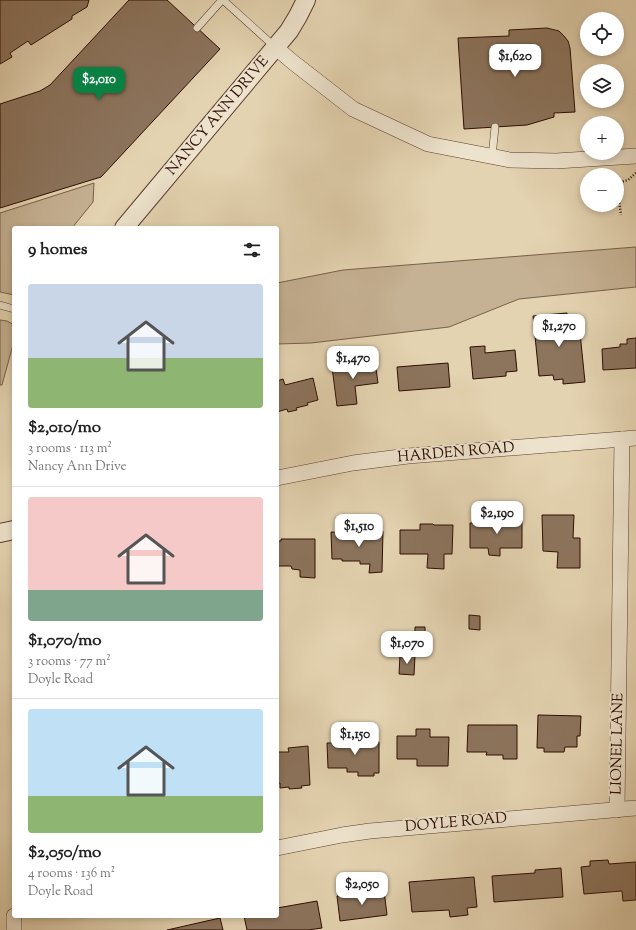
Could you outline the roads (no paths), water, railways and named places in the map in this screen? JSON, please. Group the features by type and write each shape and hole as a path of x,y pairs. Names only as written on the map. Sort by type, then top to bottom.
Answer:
{"street":[{"name":"NANCY ANN DRIVE","path":"126,226 289,30 306,0"},
{"path":"275,47 354,109 428,144 510,160 556,161 636,156"},
{"name":"HARDEN ROAD","path":"279,478 353,463 408,456 629,439"},
{"name":"LIONEL LANE","path":"617,810 629,439"},
{"path":"0,533 12,530"},
{"name":"DOYLE ROAD","path":"279,848 370,831 636,808"},
{"path":"14,918 14,930"}],"lane":[{"path":"197,28 223,0 275,47"},
{"path":"492,156 495,127"},
{"path":"0,305 12,308"}]}
